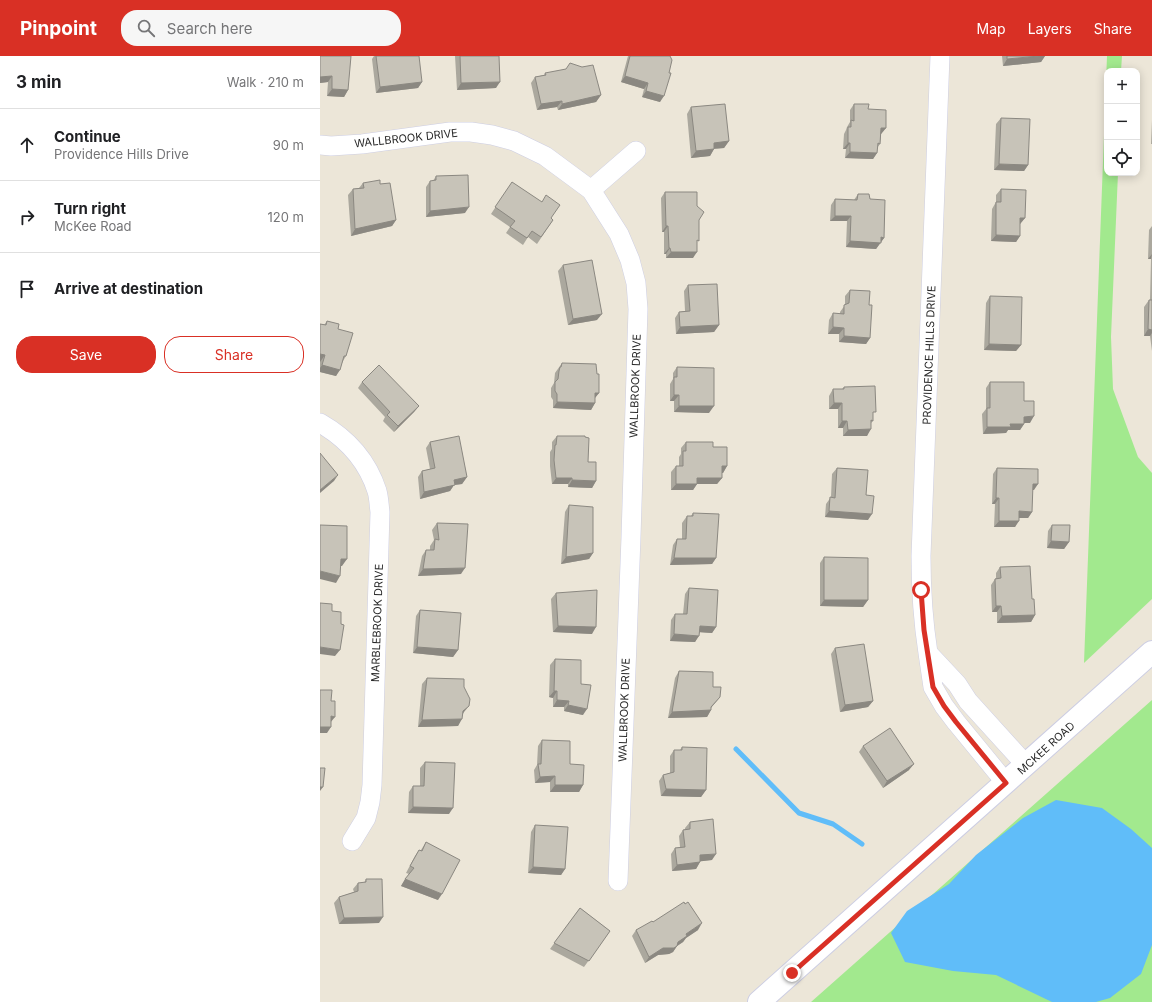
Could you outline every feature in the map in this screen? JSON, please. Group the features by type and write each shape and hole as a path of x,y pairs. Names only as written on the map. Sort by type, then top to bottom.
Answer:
{"street":[{"name":"PROVIDENCE HILLS DRIVE","path":"940,56 921,556 921,590 924,630 933,687 944,706 956,722 1006,783"},
{"name":"WALLBROOK DRIVE","path":"320,145 331,146 362,144 450,132 471,132 492,135 514,141 545,156 591,190 619,234 630,260 636,283 638,309 618,881"},
{"path":"591,190 636,151"},
{"name":"MARBLEBROOK DRIVE","path":"320,423 335,432 360,457 368,470 377,492 380,512 372,785 366,818 352,840"},
{"name":"MCKEE ROAD","path":"759,1002 1152,652"},
{"path":"928,653 957,684 968,701 1026,765"}],"green space":[{"path":"1107,56 1122,56 1121,68 1107,68"},
{"path":"1104,135 1104,176 1118,176 1111,337 1113,389 1138,457 1152,473 1152,599 1084,663"},
{"path":"1152,700 1152,1002 811,1002"}],"water":[{"path":"1056,800 1102,808 1131,829 1152,848 1152,945 1141,974 1110,998 1096,1002 1052,1002 996,975 953,971 905,962 891,933 907,911 949,884 976,855 1023,818"}],"building":[{"path":"320,56 351,56 348,90 332,89 332,76 320,77"},
{"path":"376,56 419,56 422,82 380,87"},
{"path":"460,56 499,56 500,82 461,83"},
{"path":"630,56 670,56 672,60 669,73 671,73 664,96 646,91 648,83 625,76"},
{"path":"1007,56 1039,56 1007,59"},
{"path":"570,63 582,67 593,65 601,95 562,104 562,101 541,104 535,77 546,75 545,73 566,69"},
{"path":"725,104 729,141 714,143 714,149 696,151 691,107"},
{"path":"854,104 869,104 868,109 886,110 886,128 881,128 880,144 878,143 877,153 850,152 850,143 848,143 848,127 851,127 851,120 854,121"},
{"path":"1001,118 1030,119 1028,165 999,164"},
{"path":"468,175 469,207 430,211 430,181 436,180 436,176"},
{"path":"380,180 380,184 390,183 396,220 355,229 353,189 364,188 363,183"},
{"path":"512,182 542,202 546,195 560,205 551,218 553,220 541,237 532,231 527,238 510,227 515,221 495,207"},
{"path":"1001,189 1026,190 1025,218 1020,218 1020,236 996,235 996,202 1001,202"},
{"path":"665,192 697,192 697,206 704,212 699,220 699,241 697,240 697,252 671,252 669,248 668,226 666,226"},
{"path":"858,194 869,194 870,199 885,200 884,238 881,237 881,243 850,241 851,216 835,216 835,199 857,200"},
{"path":"592,260 602,314 573,319 563,265"},
{"path":"717,284 719,325 680,327 679,312 690,311 688,285"},
{"path":"850,290 870,291 869,305 872,305 870,338 844,336 844,328 833,327 833,313 844,314 844,305 849,303"},
{"path":"990,296 1022,297 1021,345 989,344"},
{"path":"1149,300 1152,300 1152,330 1148,329"},
{"path":"327,321 339,324 338,329 353,333 340,370 322,365 325,355 320,354 320,324 326,325"},
{"path":"562,363 596,364 597,374 599,374 599,393 595,393 595,403 557,402 555,382 558,379"},
{"path":"379,365 419,406 398,426 387,415 390,412 362,382"},
{"path":"677,367 714,368 714,406 679,406 679,395 674,395 674,377 677,377"},
{"path":"990,382 1024,382 1024,401 1034,401 1034,416 1024,417 1024,424 1010,424 1011,427 987,427 987,408 990,408"},
{"path":"875,386 876,412 873,412 871,429 848,430 847,421 842,421 842,403 834,403 833,389 844,389 844,387"},
{"path":"459,436 467,477 454,480 455,485 424,492 422,471 435,468 430,442"},
{"path":"557,436 585,436 589,438 588,462 596,462 596,481 556,478 554,460"},
{"path":"686,442 713,442 713,447 727,447 727,466 722,466 722,478 697,478 697,484 676,484 676,466 683,466 683,451 686,451"},
{"path":"320,453 338,475 320,490"},
{"path":"837,468 868,470 866,495 874,496 872,514 829,511 830,497 835,498"},
{"path":"997,468 1038,469 1038,484 1033,484 1032,512 1019,511 1019,521 999,521 999,498 996,498"},
{"path":"569,505 593,507 593,553 566,557"},
{"path":"693,513 719,514 716,558 674,558 677,539 686,539 687,516 693,516"},
{"path":"437,523 468,524 465,568 423,569 426,550 434,550 435,539 439,540"},
{"path":"320,525 347,526 347,559 341,559 340,576 320,571"},
{"path":"1052,525 1070,525 1069,542 1051,541"},
{"path":"824,557 868,558 868,600 824,600"},
{"path":"1030,566 1032,599 1034,599 1035,615 1002,616 1001,606 996,606 995,579 1001,578 1000,567"},
{"path":"689,588 718,590 716,627 700,626 699,636 674,634 675,614 687,614"},
{"path":"597,590 596,627 558,626 556,593"},
{"path":"320,603 332,604 332,611 341,612 341,624 344,625 340,650 320,647"},
{"path":"420,610 461,613 458,650 417,647"},
{"path":"864,644 873,701 845,705 835,648"},
{"path":"555,659 581,660 581,684 591,685 587,709 568,705 569,701 557,700 557,691 554,691"},
{"path":"679,671 713,672 713,687 721,687 720,697 711,707 711,710 672,712"},
{"path":"427,678 464,679 464,687 470,699 469,706 463,711 462,719 422,720"},
{"path":"320,690 332,690 331,701 335,701 335,717 331,716 331,727 320,727"},
{"path":"890,728 914,764 887,781 863,746"},
{"path":"542,740 570,741 570,764 584,765 583,785 555,785 555,776 540,777 538,764 541,764"},
{"path":"682,747 707,748 706,790 666,789 663,775 674,772 674,750 682,750"},
{"path":"425,762 455,763 453,808 413,807 413,786 424,786"},
{"path":"320,768 325,768 323,787 320,787"},
{"path":"713,819 716,854 700,855 700,862 677,865 675,848 685,847 683,830 690,829 690,822"},
{"path":"535,825 568,827 565,869 533,867"},
{"path":"426,842 460,860 442,894 405,879 414,868 410,866 419,850 422,851"},
{"path":"366,879 382,879 383,917 344,918 339,897 358,891 358,883 366,882"},
{"path":"684,902 685,904 688,902 702,923 686,934 687,936 678,942 677,946 674,948 663,948 649,957 636,930 652,921 653,922"},
{"path":"580,908 610,931 589,961 554,943"}],"waterway":[{"path":"736,749 799,813 833,824 862,844"}],"route":[{"path":"792,973 1006,783 956,722 944,706 933,687 924,630 921,590"}]}
